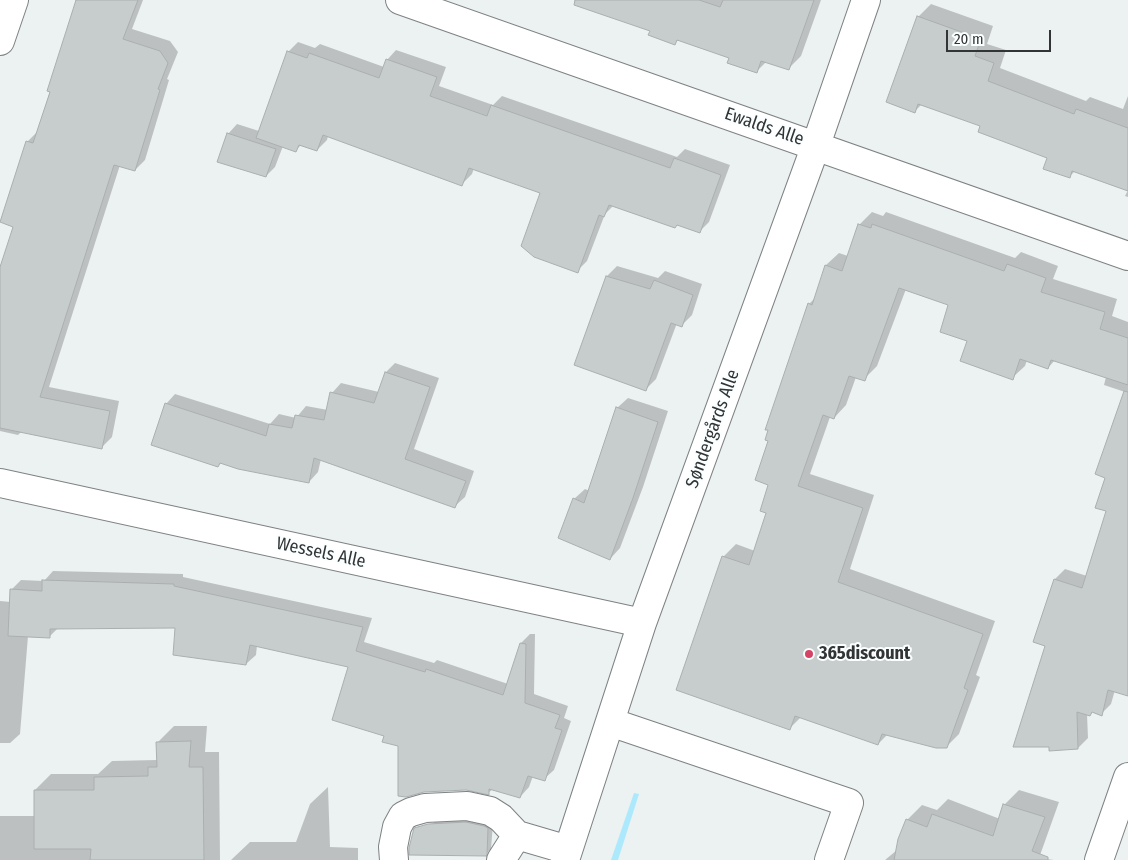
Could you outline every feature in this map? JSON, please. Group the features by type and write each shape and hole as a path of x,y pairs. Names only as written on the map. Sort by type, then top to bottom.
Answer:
{"street":[{"path":"0,41 14,0"},
{"name":"Ewalds Alle","path":"400,0 1128,256"},
{"name":"Søndergårds Alle","path":"567,855 642,623 816,145 866,0"},
{"name":"Wessels Alle","path":"0,483 642,623"},
{"path":"610,722 849,803 829,860"},
{"path":"1099,860 1128,777"},
{"path":"394,860 393,848 397,827 403,816 425,808 467,806 490,811 501,818 517,835 567,855"},
{"path":"501,860 517,835"}],"shaded area":[{"path":"634,793 639,794 618,860 611,860"}],"building":[{"path":"76,0 138,0 123,39 160,51 168,63 158,89 160,90 135,171 114,165 40,397 110,411 102,449 0,428 0,267 13,227 0,222 26,141 33,143 50,92 47,91"},
{"path":"575,0 699,0 720,7 723,0 814,0 789,70 761,61 757,73 727,63 729,58 677,40 675,45 648,35 650,31 574,5"},
{"path":"917,16 981,39 975,56 994,63 988,81 1074,114 1076,109 1128,128 1128,191 1072,171 1070,178 1043,169 1047,158 978,132 980,126 918,104 915,113 886,102"},
{"path":"287,51 307,58 309,53 379,78 386,59 437,77 430,96 487,116 491,105 670,168 674,158 721,175 700,233 677,225 675,228 609,205 604,217 599,215 578,273 534,257 521,246 540,193 469,168 462,186 323,135 317,151 299,145 296,152 256,138"},
{"path":"227,133 276,149 266,177 217,162"},
{"path":"858,224 871,228 872,224 1004,271 1007,264 1046,278 1041,292 1105,312 1100,329 1128,338 1128,385 1051,360 1048,369 1020,359 1013,380 960,361 967,341 940,332 948,305 899,288 865,381 849,376 834,419 823,415 798,486 863,508 838,582 983,634 964,688 968,690 947,748 936,748 882,734 878,745 795,716 790,730 676,690 722,556 749,565 766,513 760,511 768,485 755,480 768,441 765,440 768,430 765,430 808,303 812,305 825,265 842,271"},
{"path":"606,276 650,289 654,280 693,295 682,327 671,323 646,391 574,365"},
{"path":"385,372 430,387 405,459 466,481 455,508 314,458 309,483 238,469 220,463 218,467 151,445 165,403 266,436 269,424 292,428 295,415 324,420 330,392 374,403"},
{"path":"1124,391 1128,392 1128,696 1108,690 1102,716 1092,712 1090,716 1077,712 1078,749 1049,751 1049,747 1013,747 1045,646 1033,642 1054,579 1082,588 1106,511 1095,508 1105,478 1095,474"},
{"path":"616,407 658,422 610,560 558,538 573,498 584,503"},
{"path":"42,580 174,584 174,586 363,627 356,651 425,672 426,669 503,695 520,643 526,644 525,703 560,715 555,728 562,730 545,781 528,776 520,798 489,789 489,795 466,790 424,792 406,797 398,796 398,746 382,742 384,736 332,720 348,667 250,645 246,665 173,655 175,628 50,629 50,638 8,636 10,589 42,591"},
{"path":"191,741 189,767 203,767 204,860 90,860 91,849 34,849 34,790 94,790 94,777 148,776 148,767 157,767 156,742"},
{"path":"1003,804 1045,817 1032,851 1048,857 1048,860 894,860 898,839 906,819 927,827 932,814 993,836"},
{"path":"466,822 488,828 487,856 409,855 414,828 428,824"}],"place":[{"name":"365discount","path":"809,654"}]}
